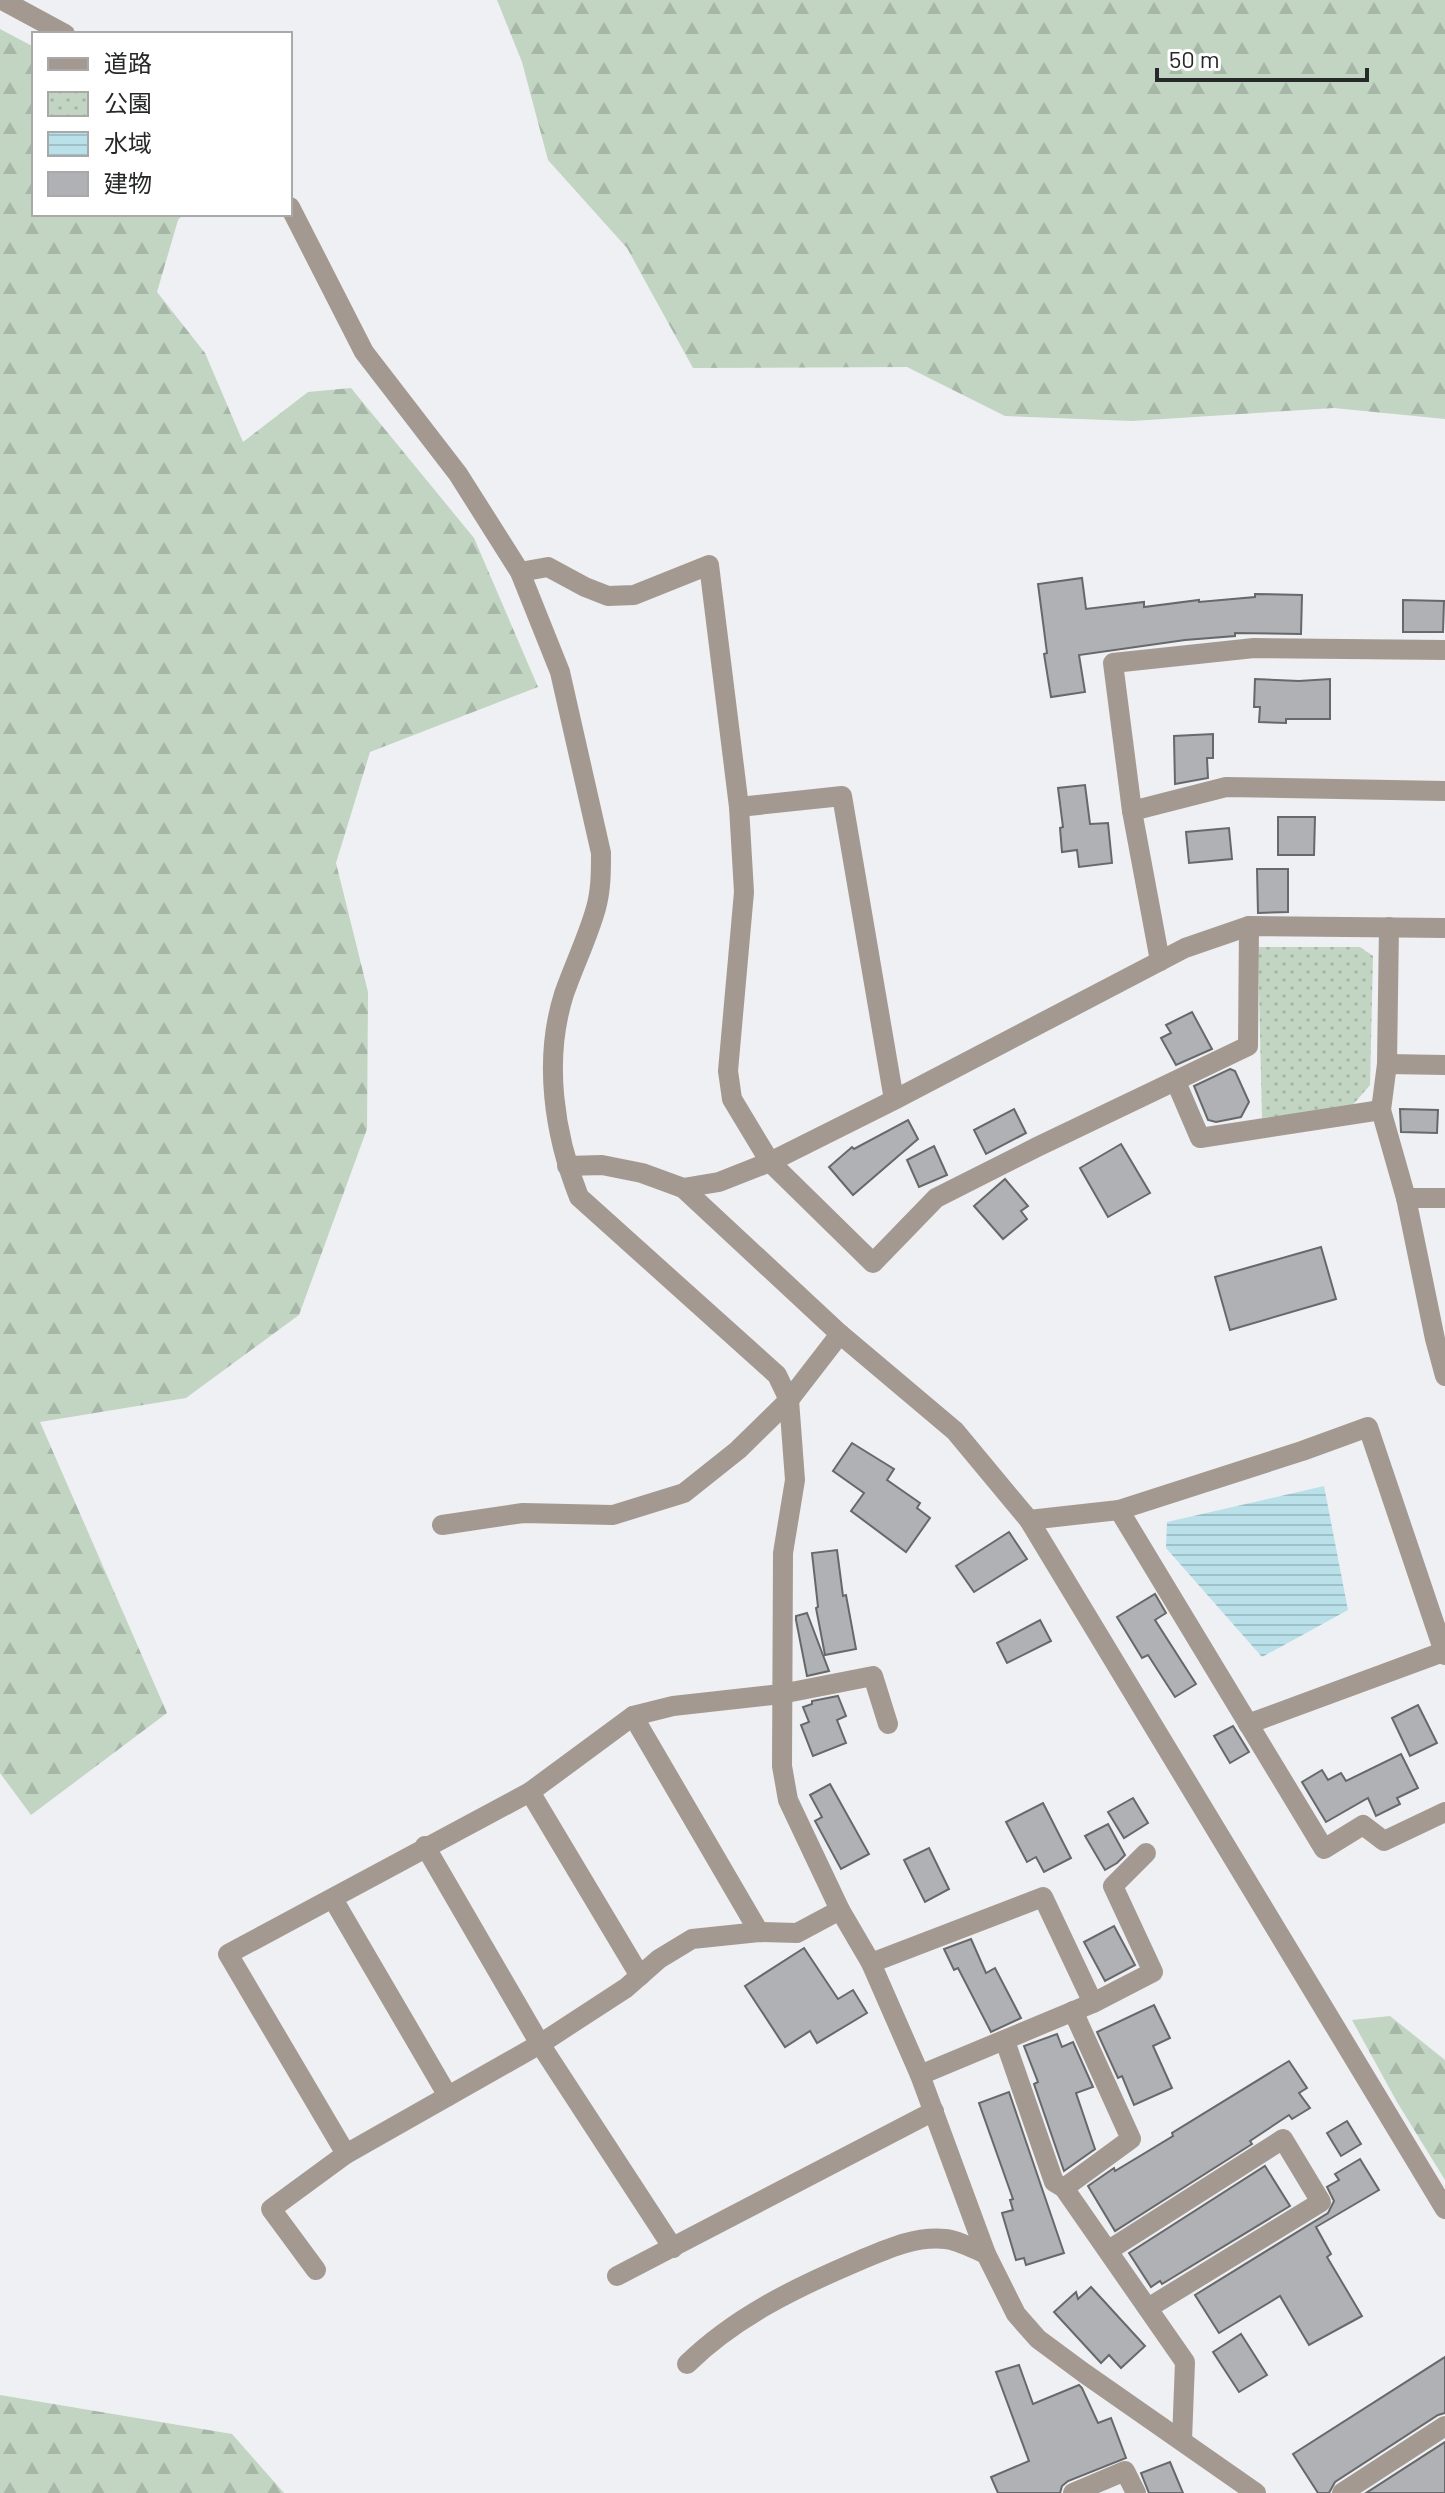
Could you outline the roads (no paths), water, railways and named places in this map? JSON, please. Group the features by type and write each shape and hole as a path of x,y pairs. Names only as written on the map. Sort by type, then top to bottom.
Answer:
{"street":[{"path":"2,0 61,32"},
{"path":"292,211 364,352 458,474 520,572 560,672 601,853 601,882 596,907 563,997 552,1051 557,1119 567,1166 579,1197 777,1375 789,1400 795,1480 783,1553 781,1694 782,1766 788,1800 840,1910 871,1963 920,2075 986,2254 1016,2314 1038,2339 1256,2493"},
{"path":"520,572 548,567 608,596 634,595 709,565 739,807 744,892 728,1071 732,1099 770,1162 873,1263 936,1198 1248,1046 1249,926"},
{"path":"1160,961 1132,811 1113,663 1254,648 1445,650"},
{"path":"1132,811 1226,787 1445,791"},
{"path":"739,807 842,796 894,1100"},
{"path":"683,1188 719,1182 770,1162 1185,948 1249,926 1445,928"},
{"path":"1389,927 1387,1064 1381,1110 1440,1339 1445,1376"},
{"path":"1387,1064 1445,1065"},
{"path":"1176,1082 1200,1138 1381,1110"},
{"path":"567,1166 602,1165 642,1173 683,1188 840,1334 955,1431 1029,1520 1445,2209"},
{"path":"1406,1198 1445,1198"},
{"path":"442,1525 523,1513 613,1515 684,1493 738,1450 789,1400 840,1334"},
{"path":"1029,1520 1119,1510 1368,1427 1444,1654 1248,1724"},
{"path":"1119,1510 1324,1849 1363,1825 1384,1841 1445,1812"},
{"path":"346,2154 228,1954 530,1792 633,1716 673,1706 781,1694 873,1676 888,1724"},
{"path":"633,1716 759,1932"},
{"path":"530,1792 640,1976"},
{"path":"425,1846 540,2044 673,2248"},
{"path":"920,2075 1093,2003 1153,1972 1113,1886 1146,1853"},
{"path":"871,1963 1043,1897 1093,2003"},
{"path":"333,1899 448,2096"},
{"path":"316,2270 271,2209 346,2154 540,2044 626,1988 659,1959 692,1939 759,1932 797,1933 840,1910"},
{"path":"1064,2188 1131,2139 1073,2011"},
{"path":"1005,2041 1054,2182 1064,2188 1185,2362 1182,2440"},
{"path":"617,2276 934,2111"},
{"path":"1109,2250 1283,2139 1321,2202 1148,2308"},
{"path":"687,2364 708,2343 758,2309 823,2276 905,2242 947,2239 986,2254"},
{"path":"1342,2493 1445,2426"},
{"path":"1073,2493 1125,2471 1136,2493"}],"water":[{"path":"1324,1486 1348,1610 1262,1657 1166,1548 1167,1522"}]}
